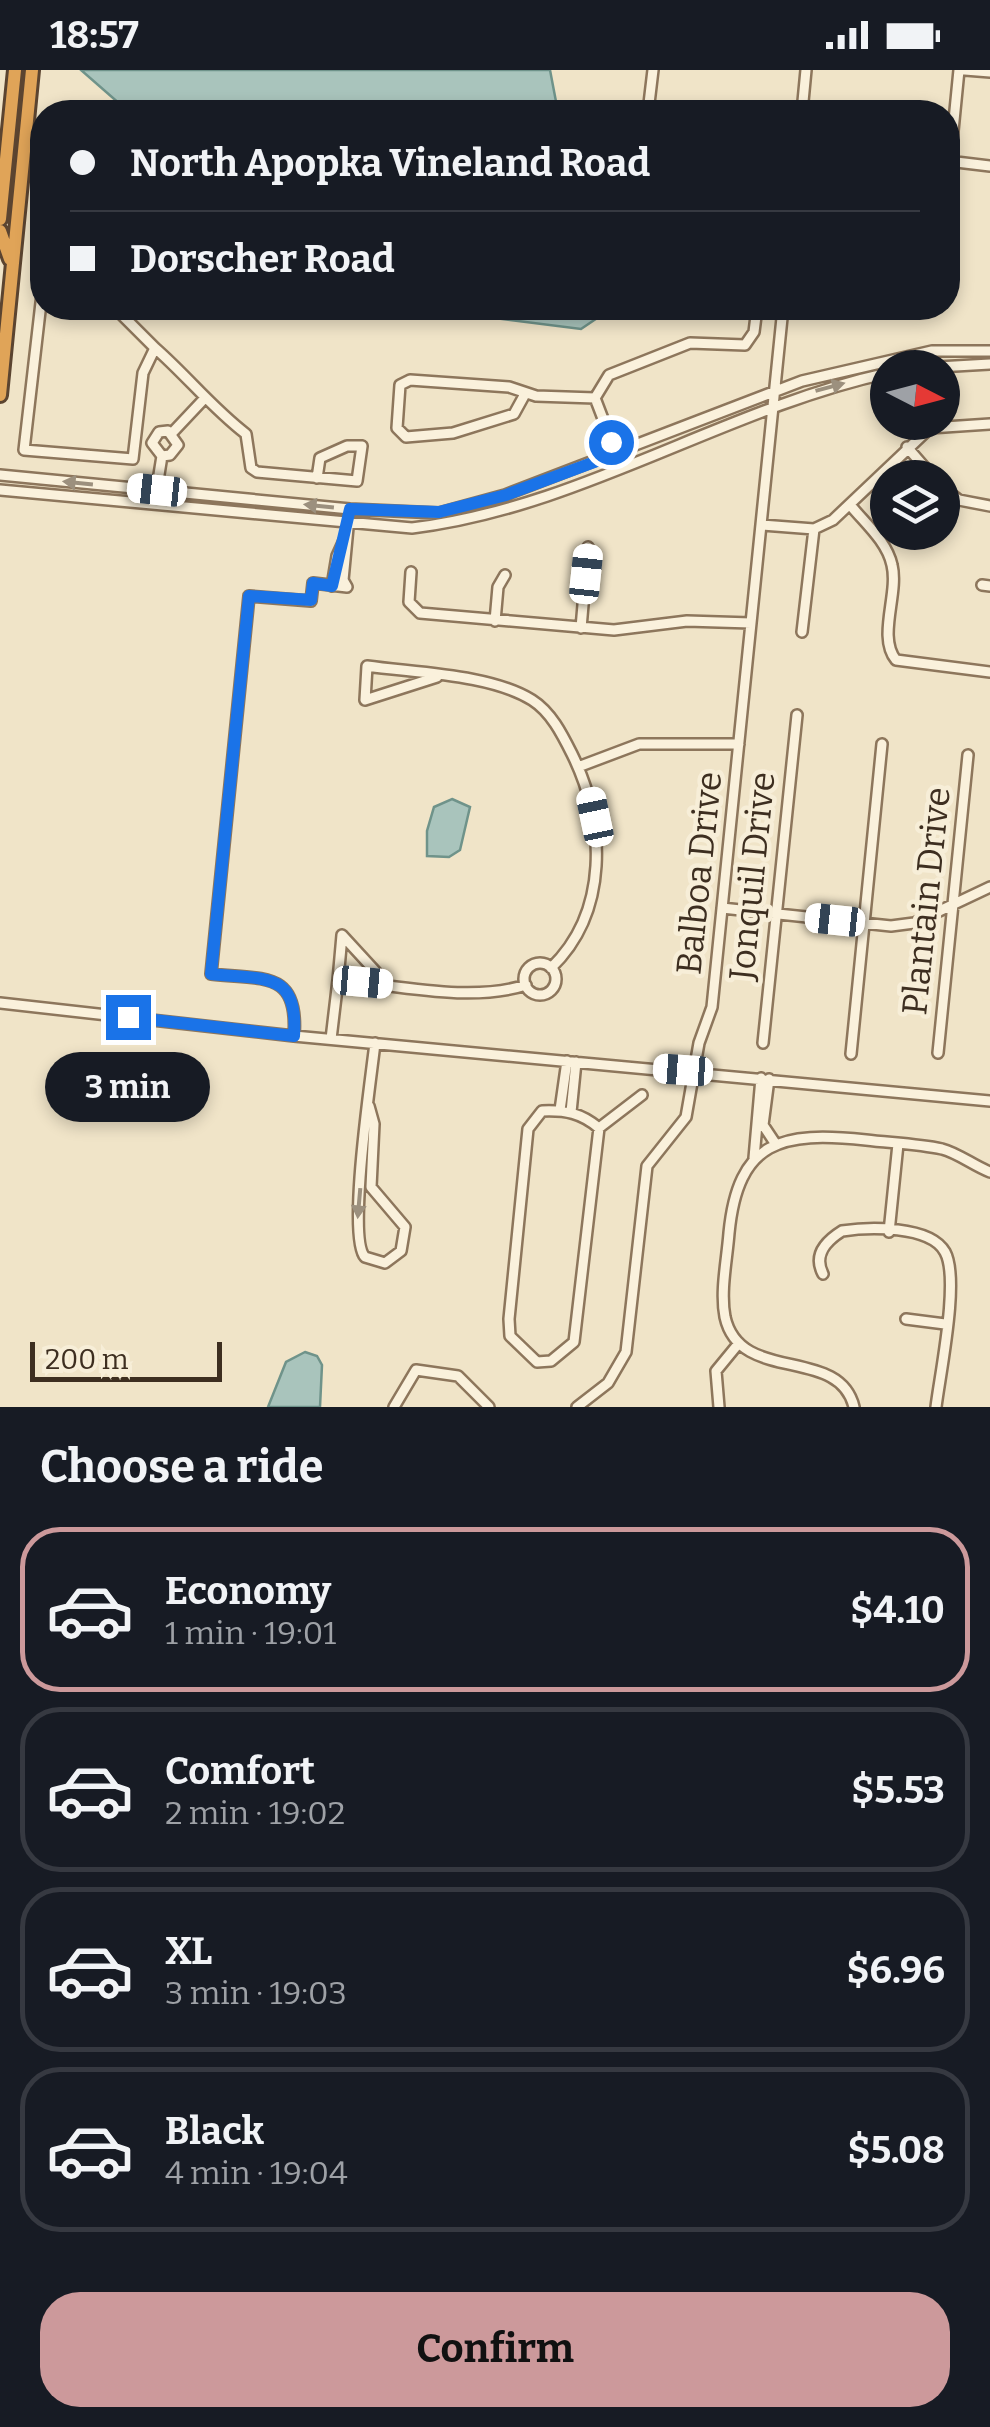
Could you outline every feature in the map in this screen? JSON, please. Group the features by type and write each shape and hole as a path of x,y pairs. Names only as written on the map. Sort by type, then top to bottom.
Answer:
{"highway":[{"path":"0,219 14,70"},
{"path":"0,395 32,70"},
{"path":"0,231 12,271"}],"street":[{"path":"649,100 653,70"},
{"path":"803,100 806,70"},
{"path":"958,100 962,70 990,72"},
{"path":"960,162 990,166"},
{"path":"39,320 24,450 132,459 143,373 155,348"},
{"path":"126,320 193,381 204,399 246,434 251,468 316,478 358,481 362,446 347,446 320,458 316,478"},
{"path":"595,398 610,375 690,344 745,345 754,332 756,320"},
{"name":"Balboa Drive","path":"577,1407 608,1383 626,1352 647,1166 686,1117 714,993 782,320"},
{"path":"0,475 350,509 439,512 506,495 774,391 828,374 932,352 990,351"},
{"path":"960,366 990,364"},
{"path":"0,490 347,528 412,528 514,507 773,405 870,378"},
{"path":"524,394 514,414 453,433 406,437 397,428 400,385 410,380 595,398"},
{"path":"595,398 622,465"},
{"path":"155,507 162,456 152,443 204,399"},
{"path":"761,525 814,529 851,506 908,447 936,426 990,424"},
{"path":"162,456 176,449 168,432"},
{"path":"908,447 919,460"},
{"path":"960,500 990,506"},
{"path":"851,506 891,560 894,576 889,644 896,660 990,672"},
{"path":"294,1036 296,1007 291,993 278,981 211,974 249,596 311,600 313,586 347,588 344,580 350,509"},
{"path":"332,586 336,556 347,528"},
{"path":"802,632 814,529"},
{"path":"581,628 588,548"},
{"path":"411,572 409,602 420,614 645,630 702,621 752,623"},
{"path":"495,621 498,587 504,575"},
{"path":"438,677 365,700 368,666 484,682 534,701 563,736 578,766 596,824 593,890 582,928 551,968"},
{"name":"Jonquil Drive","path":"762,1043 797,715"},
{"path":"578,766 639,744 739,744"},
{"path":"851,1054 882,744"},
{"name":"Plantain Drive","path":"938,1053 968,755"},
{"path":"722,908 864,923 914,923 990,887"},
{"path":"331,1039 342,935 387,984"},
{"path":"532,965 551,968 555,982 550,992 537,994 526,985 525,974 532,965"},
{"path":"338,980 500,993 526,985"},
{"path":"0,1003 294,1036 990,1101"},
{"path":"369,1106 374,1124 370,1187 398,1213 405,1227 401,1252 385,1263 365,1257 356,1242 369,1106 375,1044"},
{"path":"566,1111 572,1062"},
{"path":"765,1078 763,1125 775,1143"},
{"path":"765,1078 754,1158 732,1200 724,1296 726,1318 739,1343 780,1365 821,1371 838,1382 854,1407"},
{"path":"599,1128 566,1111 542,1112 528,1128 510,1336 537,1362 550,1361 574,1342 599,1128 642,1095"},
{"path":"754,1158 775,1143 828,1136 946,1150 990,1172"},
{"path":"889,1232 898,1144"},
{"path":"822,1274 818,1265 821,1250 842,1230 919,1234 936,1242 946,1253 949,1284 936,1407"},
{"path":"906,1318 945,1324"},
{"path":"720,1407 716,1372 739,1343"},
{"path":"394,1407 416,1370 458,1376 488,1407"}],"water":[{"path":"81,70 550,70 556,100 115,100"},
{"path":"510,320 594,320 581,329"},
{"path":"452,799 470,807 460,850 449,857 427,856 427,831 434,807"},
{"path":"305,1352 317,1356 322,1365 320,1407 268,1407 286,1362"}],"route":[{"path":"128,1017 294,1036 296,1007 291,993 278,981 211,974 249,596 311,600 313,583 332,586 350,509 409,514 471,506 616,454 611,442"}]}
